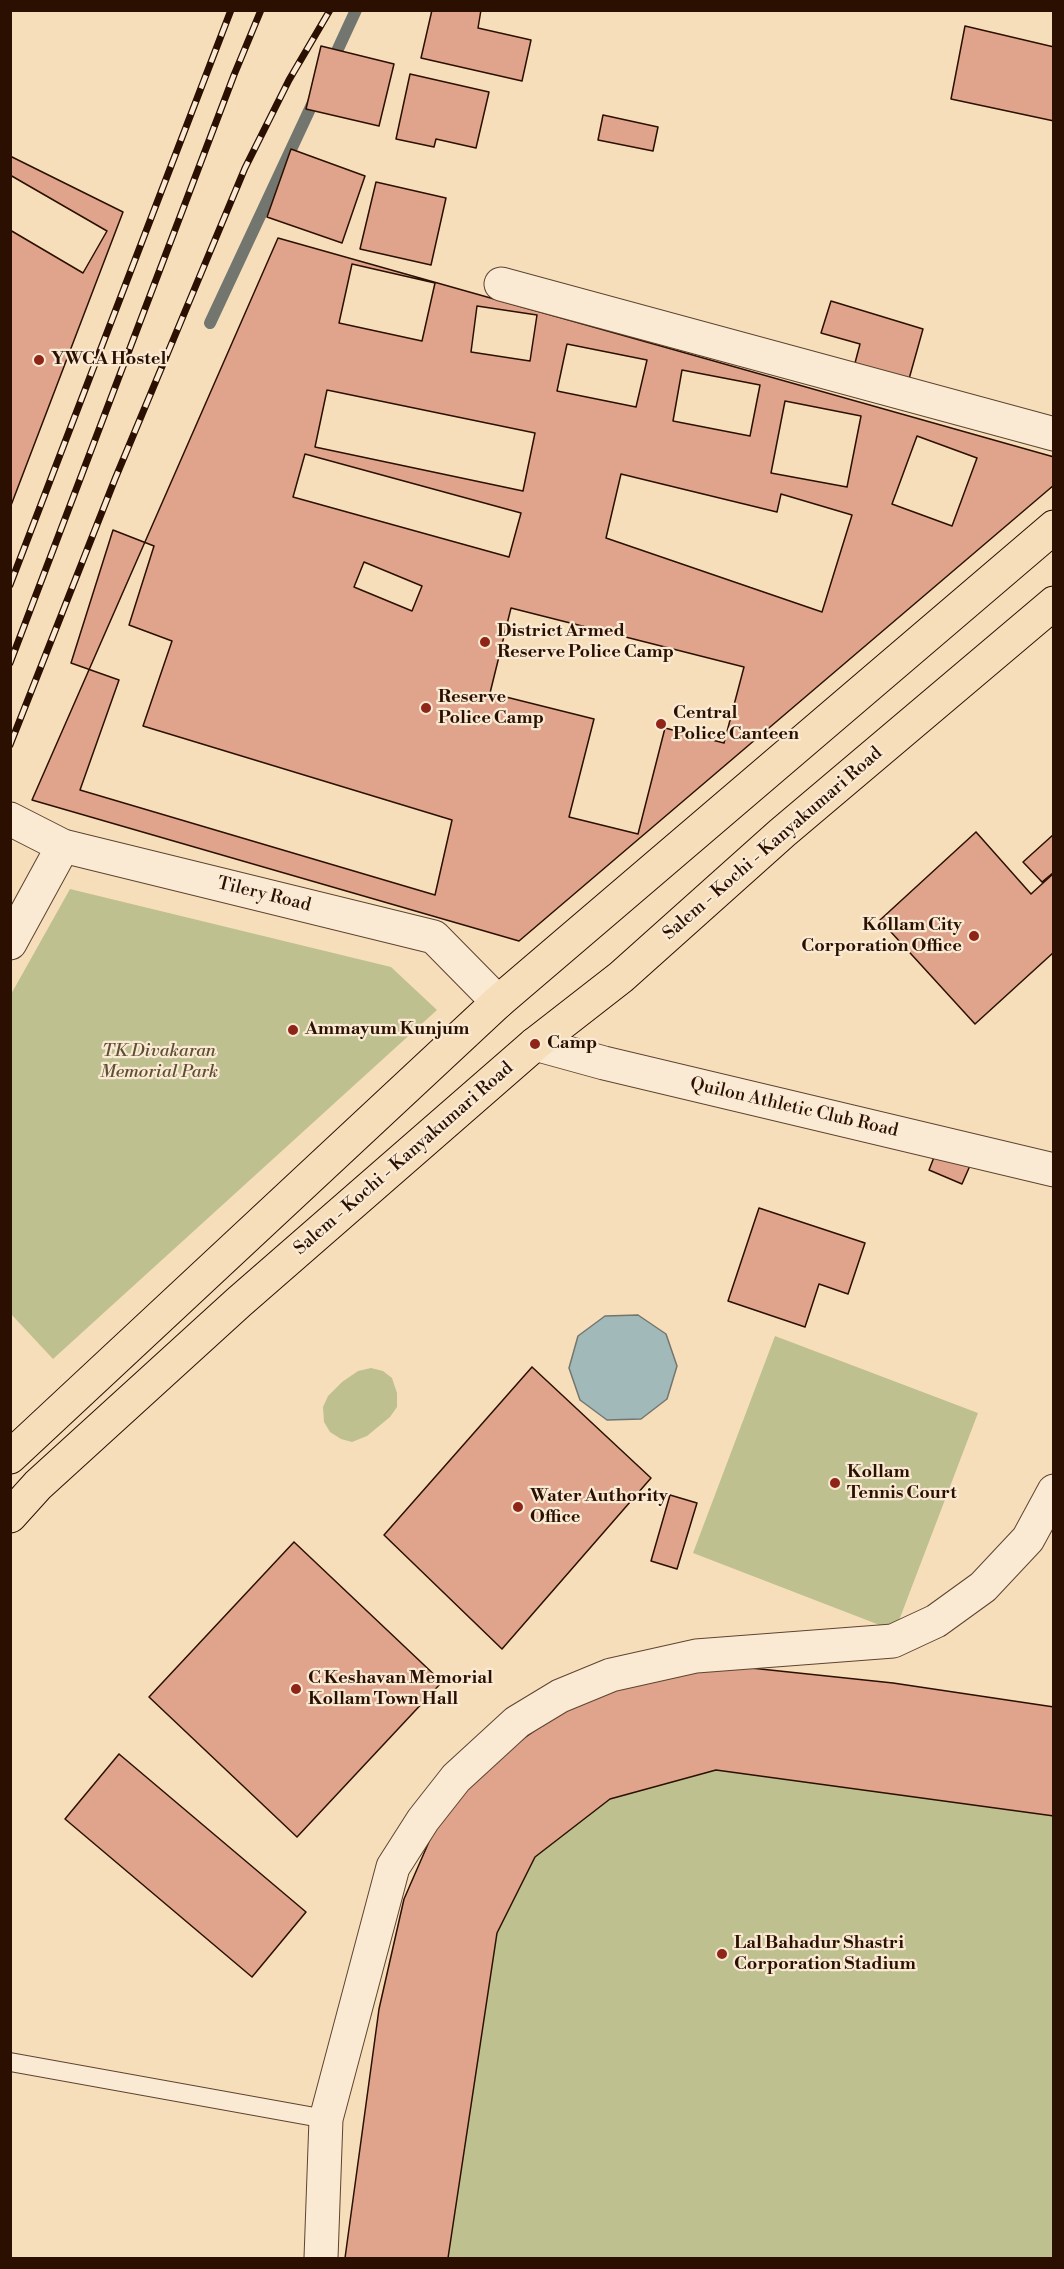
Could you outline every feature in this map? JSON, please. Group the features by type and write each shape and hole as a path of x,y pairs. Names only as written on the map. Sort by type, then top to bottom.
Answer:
{"main road":[{"path":"10,1457 498,1002 1053,526"},
{"name":"Salem - Kochi - Kanyakumari Road","path":"10,1516 38,1485 231,1310 535,1044 621,977 783,833 1053,603"}],"street":[{"path":"501,284 1053,435"},
{"name":"Tilery Road","path":"10,819 63,846 434,937 498,1002"},
{"path":"10,943 63,846"},
{"name":"Quilon Athletic Club Road","path":"535,1044 604,1063 1053,1170"},
{"path":"321,2259 326,2119 393,1867 423,1820 456,1778 517,1722 560,1696 611,1675 696,1656 893,1641 936,1621 983,1587 1028,1539 1053,1491"}],"lane":[{"path":"10,2062 326,2119"}],"green space":[{"name":"TK Divakaran Memorial Park","path":"70,889 391,967 437,1010 53,1359 11,1314 10,996"},
{"name":"Kollam Tennis Court","path":"775,1336 978,1413 895,1631 693,1553"},
{"path":"371,1368 383,1371 392,1378 397,1393 397,1407 390,1417 367,1436 352,1442 341,1439 330,1432 324,1422 323,1407 328,1396 342,1382 358,1371"},
{"name":"Lal Bahadur Shastri Corporation Stadium","path":"1053,1707 1053,2258 345,2258 379,2009 404,1899 445,1805 489,1763 540,1726"}],"water":[{"path":"638,1315 666,1334 677,1366 667,1399 641,1419 607,1420 580,1400 569,1368 578,1336 605,1316"}],"building":[{"path":"432,10 481,10 478,28 531,40 522,81 421,58"},
{"path":"965,26 1054,47 1054,121 951,99"},
{"path":"321,46 394,64 379,126 306,109"},
{"path":"410,74 489,92 476,148 436,139 434,147 396,139"},
{"path":"603,115 658,127 653,151 598,140"},
{"path":"291,149 365,176 342,243 267,217"},
{"name":"YWCA Hostel","path":"10,156 123,212 10,508"},
{"path":"10,175 107,231 83,273 10,230"},
{"path":"376,182 446,198 431,265 360,249"},
{"name":"District Armed Reserve Police Camp","path":"278,238 1054,457 1054,485 519,941 32,800"},
{"path":"352,264 435,283 422,341 339,323"},
{"path":"831,301 923,329 909,379 855,363 860,344 821,333"},
{"path":"477,306 537,315 530,361 471,352"},
{"path":"567,344 647,360 636,407 557,391"},
{"path":"682,370 760,385 750,436 673,421"},
{"path":"327,390 535,433 523,491 315,447"},
{"path":"785,401 861,416 847,487 771,473"},
{"path":"917,436 977,458 952,526 892,504"},
{"path":"305,454 521,513 509,557 293,497"},
{"path":"621,474 777,512 781,494 852,515 822,612 606,538"},
{"path":"113,530 154,546 129,625 172,641 143,726 452,820 435,895 80,790 119,680 71,663"},
{"path":"364,562 422,586 412,611 354,587"},
{"name":"Central Police Canteen","path":"511,608 744,667 724,743 665,728 638,834 569,817 594,719 490,693"},
{"name":"Kollam City Corporation Office","path":"976,832 1031,894 1054,873 1054,952 975,1024 880,920"},
{"path":"1054,834 1054,872 1042,882 1023,862"},
{"path":"938,1147 972,1161 962,1184 929,1170"},
{"path":"759,1208 865,1243 848,1294 819,1284 805,1327 728,1301"},
{"name":"Water Authority Office","path":"532,1367 651,1478 502,1649 384,1535"},
{"path":"670,1495 697,1503 677,1569 651,1561"},
{"name":"C Keshavan Memorial Kollam Town Hall","path":"294,1542 442,1682 297,1837 149,1697"},
{"path":"751,1668 893,1683 1054,1707 1054,1816 716,1770 610,1799 535,1857 497,1933 448,2258 345,2258 379,2009 404,1899 445,1805 489,1763 582,1697 688,1669"},
{"path":"119,1754 306,1912 252,1977 65,1819"}],"waterway":[{"path":"331,64 356,10"},
{"path":"210,323 316,96"}],"railway":[{"path":"10,585 231,10"},
{"path":"10,663 234,75 261,10"},
{"path":"10,745 115,479 245,168 289,80 330,10"}],"place":[{"name":"YWCA Hostel","path":"39,360"},
{"name":"District Armed Reserve Police Camp","path":"485,642"},
{"name":"Reserve Police Camp","path":"426,708"},
{"name":"Central Police Canteen","path":"661,724"},
{"name":"Kollam City Corporation Office","path":"974,936"},
{"name":"Ammayum Kunjum","path":"293,1030"},
{"name":"Camp","path":"535,1044"},
{"name":"Kollam Tennis Court","path":"835,1483"},
{"name":"Water Authority Office","path":"518,1507"},
{"name":"C Keshavan Memorial Kollam Town Hall","path":"296,1689"},
{"name":"Lal Bahadur Shastri Corporation Stadium","path":"722,1954"}]}
